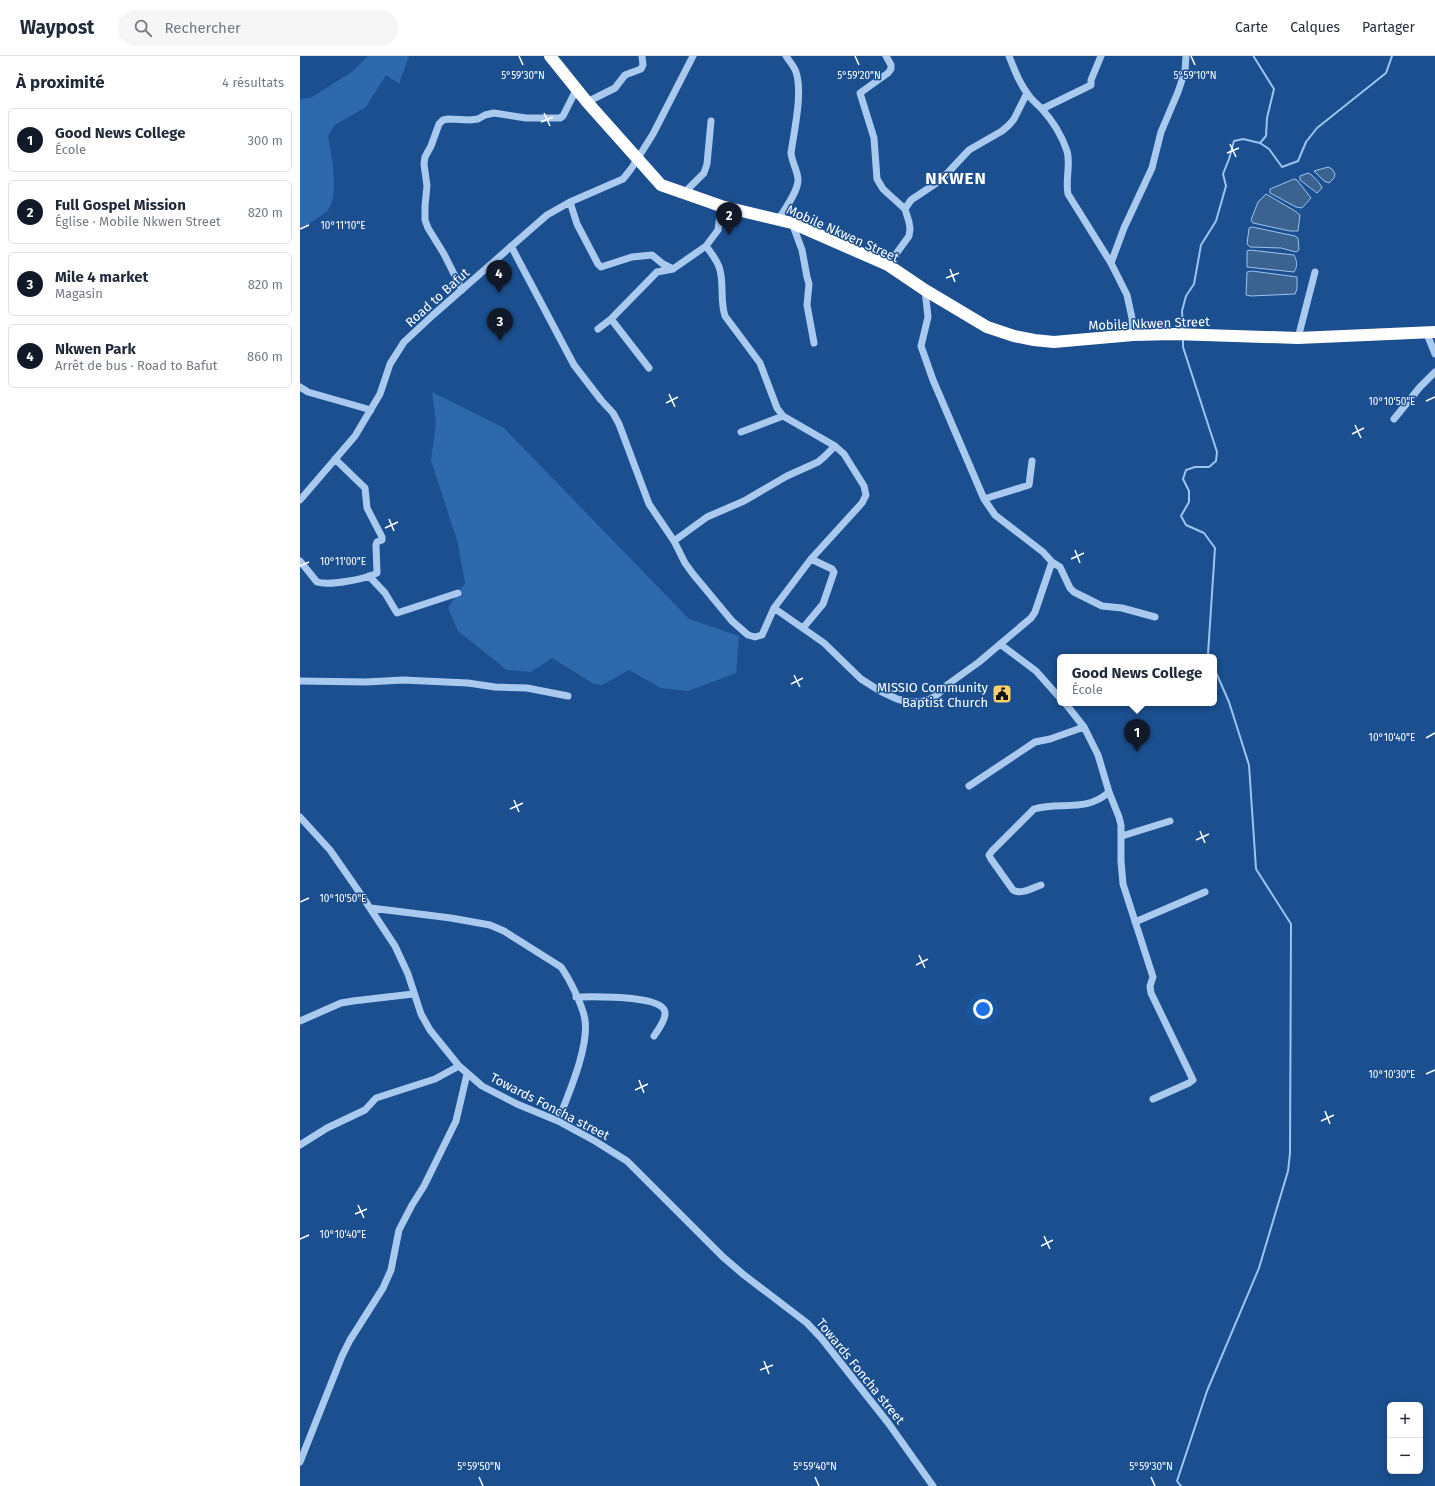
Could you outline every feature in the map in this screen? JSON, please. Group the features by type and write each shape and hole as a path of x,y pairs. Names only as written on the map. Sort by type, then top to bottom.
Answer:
{"highway":[{"name":"Mobile Nkwen Street","path":"550,56 587,102 661,185 683,194 721,206 792,223 888,265 924,290 987,327 1014,336 1054,342 1133,335 1174,334 1298,338 1431,333"}],"street":[{"path":"587,102 615,88 625,75 641,68 643,65 642,56"},
{"name":"Road to Bafut","path":"300,500 355,436 384,386 389,367 404,342 547,215 570,202 623,178 632,169 653,134 693,56"},
{"path":"778,220 797,188 798,180 792,158 798,103 797,78 796,71 786,56"},
{"path":"886,56 891,69 888,73 860,93 874,138 877,179 883,189 905,209 909,222 909,236 888,265"},
{"path":"1010,56 1016,74 1027,93 1042,109 1054,126 1067,152 1068,164 1066,184 1068,194 1111,264 1127,295 1132,318 1133,335"},
{"path":"1042,109 1091,85 1091,80 1101,56"},
{"path":"1111,264 1124,228 1152,168 1161,132 1185,71 1186,56"},
{"path":"462,290 425,220 424,206 427,186 424,164 425,157 431,146 439,124 443,120 478,119 485,115 494,113 526,118 560,118 563,116 577,88"},
{"path":"905,209 911,200 941,180 969,150 1002,131 1009,125 1014,119 1027,93"},
{"path":"683,194 704,172 707,164 712,121"},
{"path":"570,202 577,224 601,267 632,257 652,255 667,266 674,269"},
{"path":"598,329 611,319 658,272 674,269 706,246 718,230 721,206"},
{"path":"792,223 802,250 807,277 807,305 814,343"},
{"path":"511,246 574,365 613,413 619,424 649,504 674,541 685,563 732,621 748,635 755,636 762,635 774,608 811,559 862,503 866,495 864,486 859,476 844,454 835,446 783,416 777,408 760,363 725,316 722,308 720,270 717,262 706,246"},
{"path":"1298,338 1315,272"},
{"path":"924,290 928,317 921,346 933,380 984,499 995,515 1060,567 1070,588 1074,592 1102,606 1122,608 1155,616"},
{"path":"611,319 649,368"},
{"path":"1431,333 1435,354"},
{"path":"1394,419 1420,387 1435,372"},
{"path":"300,387 308,392 371,410"},
{"path":"741,432 783,416"},
{"path":"674,541 707,517 744,501 787,476 818,462 835,446"},
{"path":"300,561 319,583 341,583 369,576 377,572 376,545 377,542 382,540 382,537 367,508 365,488 335,459"},
{"path":"984,499 1029,485 1032,461"},
{"path":"803,628 823,604 834,572 811,559"},
{"path":"774,608 824,643 861,679 896,699 908,702 920,702 928,700 1031,618 1035,612 1052,562"},
{"path":"369,576 385,593 397,613 458,593"},
{"path":"1000,644 1036,672 1057,695"},
{"path":"300,681 366,682 403,680 468,683 495,687 527,688 568,696"},
{"path":"1067,706 1084,727 1098,755 1109,792 1119,817 1122,836 1122,877 1153,977 1150,986 1151,993 1193,1080 1153,1099"},
{"path":"969,786 1034,742 1050,739 1084,727"},
{"path":"1041,885 1017,893 1013,890 991,859 990,855 992,851 1034,809 1040,807 1076,806 1102,799 1109,792"},
{"name":"Towards Foncha street","path":"300,817 330,850 371,908 395,946 421,1014 430,1030 458,1066 482,1086 517,1104 558,1121 595,1141 627,1161 723,1257 806,1323 822,1339 889,1424 933,1486"},
{"path":"1122,836 1170,821"},
{"path":"1135,922 1205,892"},
{"path":"371,908 490,925 504,931 561,967 576,997 585,1021 583,1050 558,1121"},
{"path":"300,1021 347,1002 413,994"},
{"path":"576,997 626,998 661,1005 665,1010 665,1014 654,1036"},
{"path":"300,1145 327,1128 365,1110 376,1098 435,1079 458,1066"},
{"path":"300,1462 342,1356 384,1288 391,1270 399,1230 424,1186 456,1121 467,1074"}],"shaded area":[{"path":"368,56 409,56 399,84 386,75 366,107 335,125 328,136 334,174 332,203 326,212 300,230 300,99 310,98 352,72"},
{"path":"1328,167 1332,169 1335,174 1334,178 1329,183 1324,181 1314,171"},
{"path":"1308,173 1316,179 1322,188 1317,193 1300,180 1300,176"},
{"path":"1294,179 1297,180 1311,198 1302,208 1296,207 1270,193 1270,189"},
{"path":"1266,194 1300,215 1298,231 1290,231 1253,223 1251,220 1258,202"},
{"path":"1252,227 1295,236 1298,238 1299,250 1296,252 1281,248 1250,247 1247,244 1249,228"},
{"path":"1250,250 1294,255 1297,264 1296,268 1294,272 1247,267 1247,251"},
{"path":"1252,271 1297,277 1297,289 1295,294 1246,295 1247,272"},
{"path":"432,392 504,428 689,619 739,636 736,673 688,691 661,688 629,670 602,685 594,684 552,658 531,672 507,670 458,631 448,608 465,583 458,544 431,460 436,423"}],"waterway":[{"path":"1183,329 1182,311 1186,296 1194,284 1201,245 1216,221 1226,186 1223,174 1234,141 1243,139 1260,143 1266,136 1267,118 1274,89 1254,56"},
{"path":"1260,143 1269,149 1282,167 1298,161 1306,142 1317,128 1386,73 1392,56"},
{"path":"1183,338 1183,347 1217,452 1216,461 1209,467 1195,467 1186,470 1183,479 1189,491 1189,502 1181,516 1186,525 1204,533 1215,548 1208,654"},
{"path":"1181,1486 1177,1481 1207,1391 1259,1268 1288,1171 1290,1153 1291,924 1256,869 1249,765 1229,702 1217,675"}],"place":[{"name":"Full Gospel Mission","path":"729,235"},
{"name":"Nkwen Park","path":"499,293"},
{"name":"Mile 4 market","path":"500,341"},
{"name":"MISSIO Community Baptist Church","path":"1002,694"},
{"name":"Good News College","path":"1137,752"}],"district":[{"name":"NKWEN","path":"956,178"}]}
